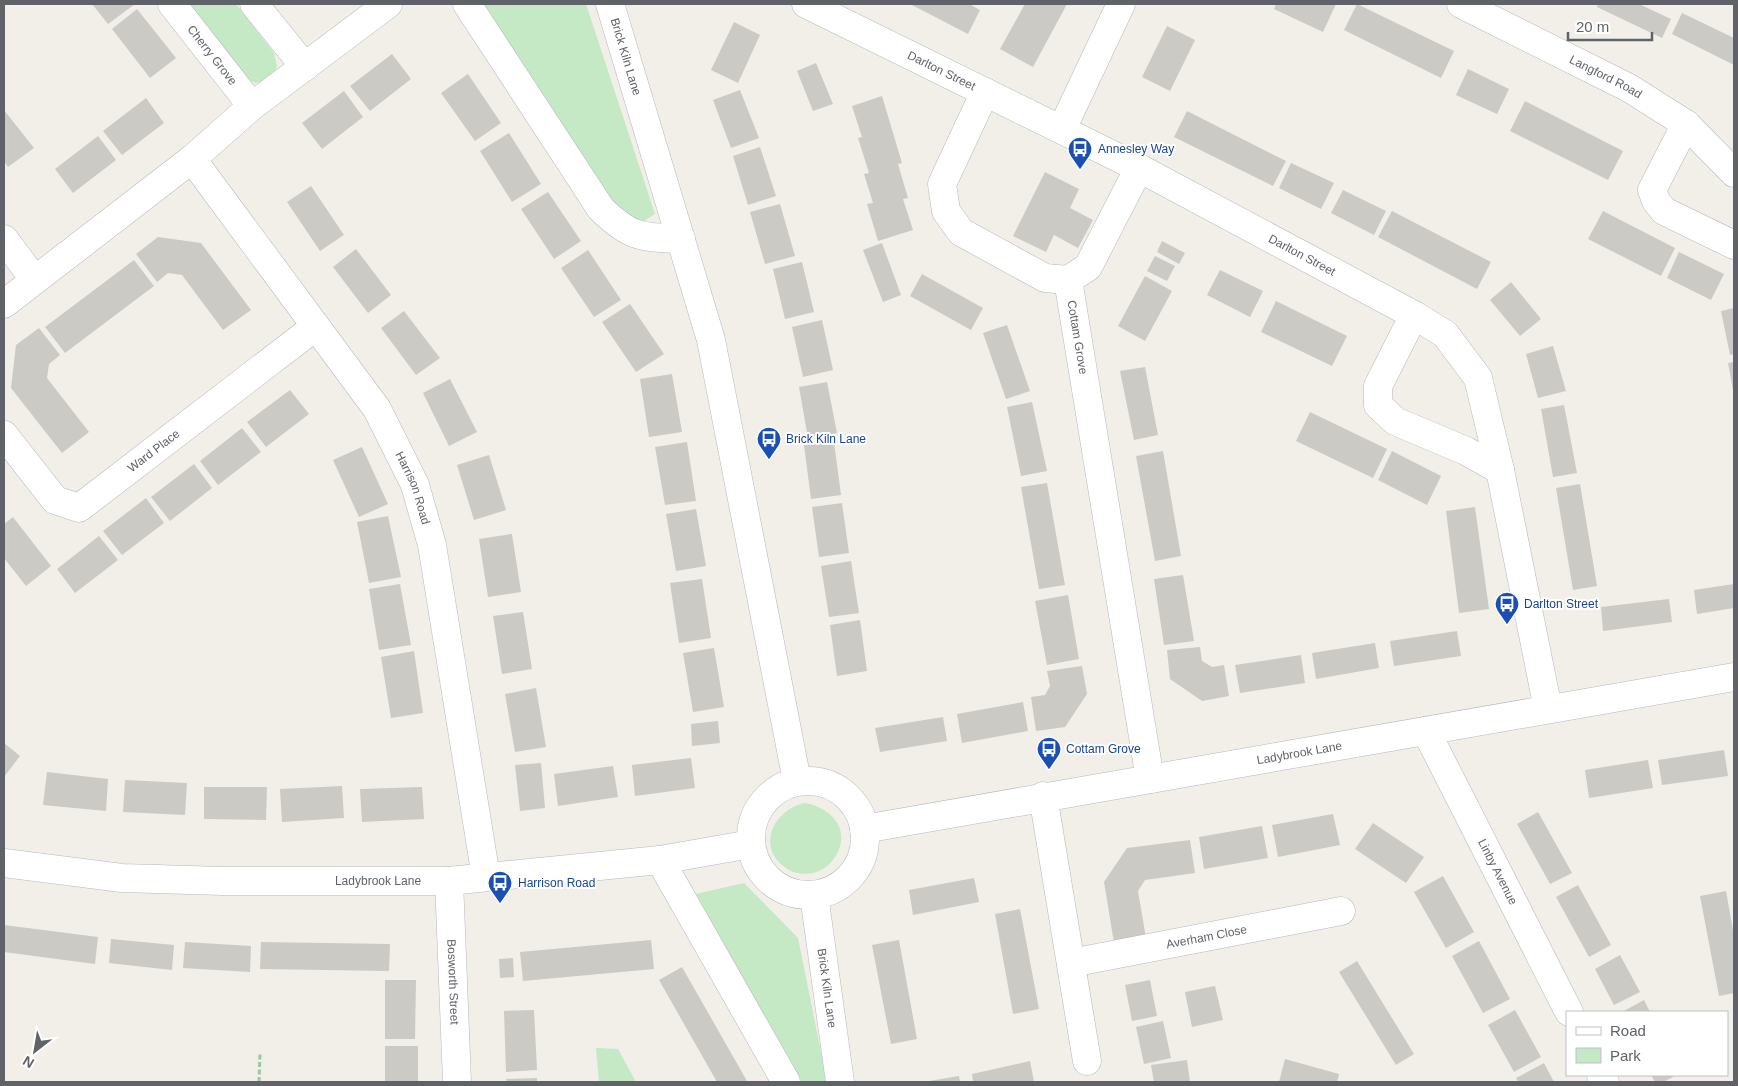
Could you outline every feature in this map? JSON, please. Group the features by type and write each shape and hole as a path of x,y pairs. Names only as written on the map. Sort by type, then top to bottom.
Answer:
{"street":[{"name":"Cherry Grove","path":"172,4 252,106"},
{"path":"254,4 305,67"},
{"path":"4,304 192,159 252,106 388,4"},
{"path":"467,4 601,209 621,228 639,236 681,239"},
{"name":"Brick Kiln Lane","path":"610,4 711,340 797,781"},
{"name":"Darlton Street","path":"806,4 1139,168 1414,314 1445,334 1478,378 1500,470 1548,709"},
{"path":"1062,129 1121,4"},
{"name":"Langford Road","path":"1461,4 1629,88 1686,124 1734,174"},
{"path":"985,92 942,184 946,212 962,232 1045,278 1068,280 1088,267 1139,168"},
{"path":"1686,124 1652,190 1656,201 1664,211 1734,245"},
{"name":"Harrison Road","path":"192,159 377,409 415,485 432,545 486,877"},
{"path":"4,239 34,279"},
{"name":"Cottam Grove","path":"1068,280 1150,779"},
{"path":"1414,314 1378,386 1378,404 1395,421 1466,451 1500,470"},
{"name":"Ward Place","path":"4,435 55,500 79,508 315,327"},
{"name":"Ladybrook Lane","path":"864,829 1043,796 1734,677"},
{"name":"Linby Avenue","path":"1426,731 1568,1011"},
{"path":"797,781 820,782 841,791 857,808 864,829 864,847 858,865 847,879 831,890 814,895 796,893 779,887 766,876 756,861 751,844 753,823 762,804 777,789 797,781"},
{"path":"1043,796 1087,1060"},
{"name":"Ladybrook Lane","path":"4,863 122,878 223,881 449,881 660,860 751,844"},
{"path":"660,860 786,1082"},
{"name":"Bosworth Street","path":"449,881 457,1082"},
{"name":"Brick Kiln Lane","path":"814,895 840,1082"},
{"name":"Averham Close","path":"1071,963 1341,911"}],"path":[{"path":"258,1082 260,1054"}],"green space":[{"path":"188,4 236,4 274,53 277,66 272,79 256,83 244,78"},
{"path":"480,4 586,4 655,214 644,221 629,221 618,211"},
{"path":"805,803 831,815 840,829 841,838 840,847 830,863 818,871 803,874 789,870 782,865 774,856 770,837 773,828 786,812 795,806"},
{"path":"744,883 798,938 827,1082 802,1082 696,894"},
{"path":"596,1048 618,1049 636,1082 599,1082"}],"building":[{"path":"92,4 135,4 108,24"},
{"path":"910,4 969,4 980,10 968,34"},
{"path":"1025,4 1067,4 1033,67 1000,49"},
{"path":"1276,4 1336,4 1323,32 1274,9"},
{"path":"1357,4 1454,51 1441,78 1344,30"},
{"path":"1598,4 1639,4 1671,19 1662,38 1597,7"},
{"path":"137,9 176,58 150,78 112,29"},
{"path":"1682,13 1734,38 1734,65 1672,34"},
{"path":"734,22 760,35 738,83 711,70"},
{"path":"1167,26 1195,40 1170,91 1142,77"},
{"path":"392,54 411,79 370,111 350,86"},
{"path":"816,63 833,104 813,111 797,71"},
{"path":"1468,69 1509,89 1497,114 1456,95"},
{"path":"468,74 501,123 475,141 441,93"},
{"path":"740,90 759,138 731,148 713,100"},
{"path":"344,91 363,117 322,149 302,123"},
{"path":"882,96 902,163 898,164 908,198 903,199 913,230 878,241 867,204 873,203 864,174 869,173 858,138 862,137 852,106"},
{"path":"146,98 164,123 122,155 103,131"},
{"path":"1525,101 1623,151 1608,180 1510,131"},
{"path":"4,110 34,148 8,167 4,161"},
{"path":"1187,111 1286,161 1273,186 1174,137"},
{"path":"509,133 541,184 512,202 480,151"},
{"path":"98,136 116,160 73,193 55,169"},
{"path":"760,147 776,196 748,205 733,156"},
{"path":"1291,163 1334,183 1321,209 1279,188"},
{"path":"1045,172 1079,189 1070,208 1093,220 1078,248 1054,235 1046,252 1013,236"},
{"path":"311,186 344,235 320,251 287,202"},
{"path":"1343,190 1386,211 1374,235 1331,213"},
{"path":"548,192 581,241 554,259 521,209"},
{"path":"780,204 795,256 765,264 750,212"},
{"path":"1392,211 1491,262 1477,289 1378,237"},
{"path":"1603,211 1675,248 1661,276 1588,239"},
{"path":"158,237 201,243 251,310 223,330 182,275 168,273 157,282 136,254"},
{"path":"1162,241 1185,253 1179,264 1157,252"},
{"path":"882,243 901,295 883,302 863,250"},
{"path":"356,249 391,295 368,313 333,267"},
{"path":"588,250 621,300 594,317 561,268"},
{"path":"1679,252 1724,274 1711,300 1667,278"},
{"path":"1155,256 1175,266 1167,281 1147,271"},
{"path":"134,260 154,286 65,353 45,327"},
{"path":"802,262 814,312 785,319 773,269"},
{"path":"1220,270 1263,291 1250,317 1207,295"},
{"path":"922,274 983,308 971,330 910,296"},
{"path":"1145,276 1172,291 1145,341 1118,326"},
{"path":"1511,282 1541,319 1520,336 1490,300"},
{"path":"1276,301 1347,336 1332,366 1261,332"},
{"path":"630,304 664,354 636,372 602,322"},
{"path":"1734,308 1734,354 1730,355 1721,311"},
{"path":"404,311 440,358 416,375 381,328"},
{"path":"822,320 833,370 803,377 792,327"},
{"path":"1007,325 1030,391 1006,399 983,333"},
{"path":"39,328 60,355 49,364 47,378 89,432 62,453 11,388 16,345"},
{"path":"1553,346 1566,391 1538,398 1526,354"},
{"path":"1734,362 1734,390 1733,390 1728,363"},
{"path":"1145,367 1158,435 1134,440 1120,371"},
{"path":"672,374 682,432 649,437 640,379"},
{"path":"450,379 477,432 449,446 423,393"},
{"path":"827,382 837,433 808,438 799,387"},
{"path":"290,390 309,414 266,447 247,422"},
{"path":"1032,402 1047,471 1021,476 1007,407"},
{"path":"1564,405 1577,473 1553,477 1541,409"},
{"path":"1310,412 1387,449 1373,478 1296,441"},
{"path":"242,428 261,452 218,485 200,461"},
{"path":"687,442 696,501 665,505 655,447"},
{"path":"834,442 841,495 811,499 804,445"},
{"path":"362,447 388,504 359,517 333,460"},
{"path":"1163,451 1181,556 1155,561 1136,456"},
{"path":"1392,451 1441,476 1427,505 1378,480"},
{"path":"489,455 506,510 474,520 457,465"},
{"path":"194,464 212,488 170,521 151,497"},
{"path":"1047,483 1065,585 1039,589 1021,487"},
{"path":"1580,484 1597,586 1573,590 1556,488"},
{"path":"146,498 164,523 122,555 103,531"},
{"path":"842,503 849,553 819,557 812,507"},
{"path":"1475,507 1489,609 1459,613 1446,511"},
{"path":"696,509 706,566 676,571 666,514"},
{"path":"388,516 401,577 369,583 357,522"},
{"path":"13,517 51,566 26,586 4,558 4,524"},
{"path":"512,534 521,592 488,597 479,539"},
{"path":"99,536 118,560 75,593 57,569"},
{"path":"851,561 859,613 829,617 821,566"},
{"path":"1183,575 1194,641 1164,645 1154,579"},
{"path":"702,579 711,638 679,643 670,583"},
{"path":"400,584 411,645 379,650 369,589"},
{"path":"1734,584 1734,608 1697,614 1694,590"},
{"path":"1068,595 1079,659 1047,665 1035,601"},
{"path":"1669,599 1672,622 1603,631 1601,607"},
{"path":"523,612 532,669 502,674 493,616"},
{"path":"860,620 867,671 837,676 830,625"},
{"path":"1457,631 1461,656 1394,666 1390,641"},
{"path":"1375,643 1379,668 1316,679 1312,653"},
{"path":"1200,647 1202,661 1212,667 1224,665 1229,696 1202,701 1170,679 1167,650"},
{"path":"714,648 724,707 693,712 683,653"},
{"path":"414,651 423,713 391,718 381,657"},
{"path":"1301,655 1305,683 1240,693 1235,665"},
{"path":"1082,666 1087,694 1065,727 1036,731 1031,697 1045,695 1050,686 1047,671"},
{"path":"536,688 546,747 515,752 505,694"},
{"path":"1023,702 1028,731 962,743 957,714"},
{"path":"943,717 947,741 880,752 875,728"},
{"path":"718,721 720,743 692,746 691,724"},
{"path":"4,743 20,756 4,777"},
{"path":"1724,750 1728,776 1662,785 1658,760"},
{"path":"691,758 695,788 635,796 632,765"},
{"path":"1648,760 1653,788 1589,798 1585,770"},
{"path":"541,763 545,808 520,811 515,765"},
{"path":"613,766 618,797 558,806 554,774"},
{"path":"47,772 108,779 106,811 43,805"},
{"path":"125,780 187,783 185,815 123,812"},
{"path":"342,786 344,818 282,822 280,789"},
{"path":"204,787 267,787 266,820 204,819"},
{"path":"422,787 424,819 362,822 360,789"},
{"path":"1538,812 1572,873 1550,884 1517,824"},
{"path":"1333,814 1340,845 1278,857 1272,825"},
{"path":"1373,823 1424,857 1406,883 1355,849"},
{"path":"1262,826 1268,858 1204,869 1199,837"},
{"path":"1190,840 1195,873 1145,880 1138,891 1146,938 1114,943 1104,882 1127,848"},
{"path":"1443,876 1474,932 1446,948 1414,892"},
{"path":"974,878 979,902 913,915 909,890"},
{"path":"1578,885 1611,945 1589,957 1556,897"},
{"path":"1726,891 1734,936 1734,993 1719,996 1700,896"},
{"path":"1020,909 1039,1009 1013,1014 995,914"},
{"path":"4,925 98,937 95,964 4,952"},
{"path":"111,939 174,945 172,970 109,963"},
{"path":"651,940 654,969 523,981 520,952"},
{"path":"899,940 917,1039 891,1044 872,945"},
{"path":"1479,941 1510,999 1483,1013 1452,956"},
{"path":"185,942 251,946 250,972 183,968"},
{"path":"261,942 390,944 389,971 260,969"},
{"path":"1620,955 1640,992 1614,1005 1595,969"},
{"path":"513,958 514,977 500,978 499,959"},
{"path":"1357,961 1414,1054 1396,1065 1339,972"},
{"path":"682,967 747,1081 717,1082 659,980"},
{"path":"385,980 416,980 415,1039 385,1039"},
{"path":"1150,980 1157,1016 1132,1021 1125,985"},
{"path":"1215,986 1223,1020 1192,1027 1185,992"},
{"path":"1644,1000 1650,1011 1624,1011"},
{"path":"534,1010 537,1070 506,1072 504,1011"},
{"path":"1515,1010 1541,1057 1514,1072 1488,1025"},
{"path":"1163,1021 1171,1058 1144,1064 1136,1027"},
{"path":"385,1046 418,1046 418,1082 385,1082"},
{"path":"1285,1059 1339,1074 1337,1082 1279,1082"},
{"path":"1187,1060 1190,1082 1154,1082 1151,1065"},
{"path":"1030,1061 1034,1082 973,1082 972,1074"},
{"path":"1544,1063 1554,1082 1518,1082 1516,1078"},
{"path":"959,1076 960,1082 929,1082 929,1081"},
{"path":"1652,1076 1675,1076 1663,1082 1655,1082"},
{"path":"537,1078 537,1082 507,1082 506,1079"}],"place":[{"name":"Annesley Way","path":"1080,170"},
{"name":"Brick Kiln Lane","path":"769,460"},
{"name":"Darlton Street","path":"1507,625"},
{"name":"Cottam Grove","path":"1049,770"},
{"name":"Harrison Road","path":"500,904"}]}
